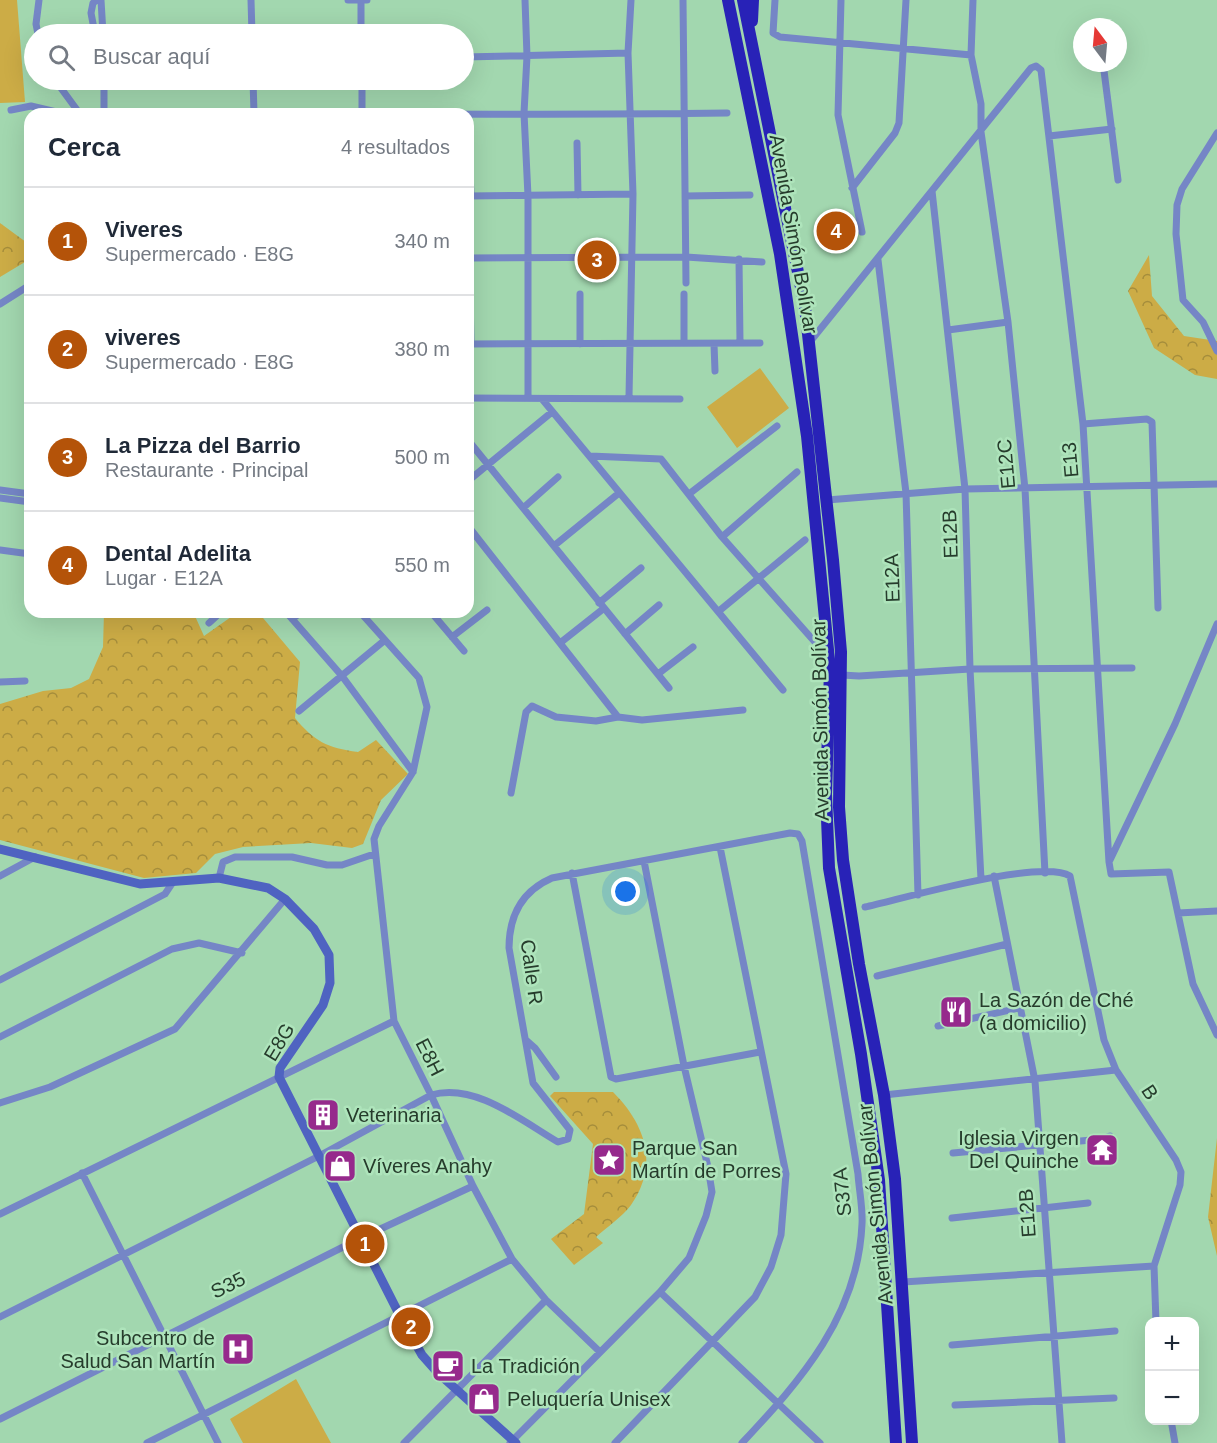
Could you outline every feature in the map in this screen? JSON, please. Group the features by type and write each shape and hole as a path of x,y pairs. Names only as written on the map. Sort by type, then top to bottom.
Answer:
{"highway":[{"name":"Avenida Simón Bolívar","path":"728,0 780,254 807,436 830,670 826,746 829,868 861,1054 879,1180 896,1443"},
{"name":"Avenida Simón Bolívar","path":"743,0 801,286 809,343 827,500 842,675 839,807 843,860 859,964 884,1095 895,1179 912,1443"},
{"path":"752,41 753,0"}],"street":[{"path":"38,24 39,0"},
{"path":"93,24 91,13 93,3 99,0 102,24"},
{"path":"251,0 252,24"},
{"path":"348,0 367,0"},
{"path":"361,0 361,24"},
{"path":"525,0 527,56 524,113 528,196 526,344 528,398"},
{"path":"629,397 633,194 628,53 631,0"},
{"path":"683,0 686,283"},
{"path":"775,0 775,36 971,55"},
{"path":"841,0 838,43 838,115 862,232"},
{"path":"852,188 895,133 899,123 906,0"},
{"name":"E12C","path":"973,0 971,55 981,104 981,132 1008,322 1025,489 1045,873"},
{"path":"474,57 628,53"},
{"name":"E13","path":"981,132 1031,68 1036,66 1041,70 1083,424 1109,862"},
{"path":"1104,72 1118,180"},
{"path":"62,90 76,108"},
{"path":"104,90 105,108"},
{"path":"253,90 254,108"},
{"path":"362,90 362,108"},
{"path":"10,111 31,106 40,108"},
{"path":"474,113 631,116 727,113"},
{"path":"1049,136 1112,129"},
{"path":"809,343 981,132"},
{"path":"1217,133 1182,189 1177,206 1176,234 1183,300 1203,322 1217,351"},
{"path":"576,143 578,195"},
{"name":"E12B","path":"932,191 965,489 970,669 981,879"},
{"path":"474,196 633,194"},
{"path":"685,196 750,195"},
{"path":"474,258 686,257 762,262"},
{"path":"740,259 740,343"},
{"name":"E12A","path":"878,260 906,493 918,895"},
{"path":"0,304 24,289"},
{"path":"580,294 580,344"},
{"path":"684,294 684,343"},
{"path":"948,330 1008,322"},
{"path":"474,344 760,343"},
{"path":"714,344 715,371"},
{"path":"474,398 680,399"},
{"path":"542,399 783,690"},
{"path":"474,476 552,412"},
{"path":"1083,424 1150,421 1156,484 1158,608"},
{"path":"689,494 777,426"},
{"path":"474,448 555,545 601,606 669,688"},
{"path":"590,456 660,459 722,537 814,641 828,645"},
{"path":"722,537 797,472"},
{"path":"522,507 558,477"},
{"path":"827,500 965,489 1217,484"},
{"path":"0,490 24,493"},
{"path":"555,545 619,493"},
{"path":"0,498 24,501"},
{"path":"474,534 618,717"},
{"path":"719,611 805,540"},
{"path":"0,550 24,553"},
{"path":"560,643 641,568"},
{"path":"625,634 659,606"},
{"path":"452,637 487,610"},
{"path":"209,623 214,618"},
{"path":"365,618 419,678 424,692 427,706 413,772"},
{"path":"435,618 464,651"},
{"path":"292,619 342,676 413,772"},
{"path":"1217,624 1175,724 1109,862 1111,874 1169,872 1193,984 1217,1035"},
{"path":"299,711 385,640"},
{"path":"658,674 693,647"},
{"path":"842,675 970,669 1035,671 1132,668"},
{"path":"0,682 25,681"},
{"path":"511,793 528,707 532,705 556,717 596,721 618,717 642,720 743,710"},
{"name":"E8H","path":"413,772 379,826 374,840 394,1021 473,1186 512,1259 546,1300 600,1352"},
{"name":"Calle R","path":"431,1095 445,1091 462,1092 507,1112 558,1142 568,1139 570,1130 533,1083 509,948 509,928 518,907 537,885 572,873 790,833 798,834"},
{"name":"S37A","path":"741,1443 779,1404 817,1357 843,1308 858,1263 862,1222 858,1174 802,841 798,834"},
{"path":"615,1443 755,1297 771,1267 781,1235 786,1174 720,847"},
{"name":"E8G","path":"0,849 128,882 173,882 219,878 268,888 285,899 322,941 329,955 331,969 323,1005 280,1068 279,1077 422,1355 456,1390 513,1442"},
{"path":"219,878 223,862 234,857 292,857 327,865 342,865 374,854"},
{"path":"0,876 35,857"},
{"path":"513,1442 660,1292 689,1258 706,1216 712,1192 684,1066 644,861"},
{"path":"572,873 611,1077 616,1079 760,1052"},
{"path":"865,907 994,876 1045,873"},
{"name":"B","path":"1045,873 1070,876 1104,1040 1116,1071 1176,1160 1180,1172 1180,1185 1154,1266 1156,1317"},
{"name":"E12B","path":"994,876 1035,1081 1062,1443"},
{"path":"0,980 165,894 173,882"},
{"path":"0,1103 50,1087 176,1029 285,899"},
{"path":"1178,913 1217,911"},
{"path":"0,1037 172,949 200,943 242,953"},
{"path":"877,976 1007,944"},
{"path":"938,1026 1019,1008"},
{"path":"0,1214 394,1021"},
{"path":"526,1040 535,1047 556,1077"},
{"path":"884,1095 1116,1071"},
{"path":"0,1317 319,1156 431,1095"},
{"path":"953,1153 1038,1143 1101,1139 1110,1136"},
{"path":"82,1173 218,1443"},
{"name":"S35","path":"0,1419 361,1238 473,1186"},
{"path":"952,1218 1088,1203"},
{"path":"147,1443 512,1259"},
{"path":"903,1282 1154,1266"},
{"path":"660,1292 820,1443"},
{"path":"404,1443 546,1300"},
{"path":"952,1345 1115,1332"},
{"path":"955,1405 1114,1398"},
{"path":"1172,1425 1175,1443"}],"green space":[{"path":"0,0 17,0 25,102 0,103"},
{"path":"0,223 24,241 24,263 0,277"},
{"path":"1149,255 1152,296 1184,336 1217,341 1217,379 1195,375 1154,348 1128,291"},
{"path":"760,368 789,408 737,448 707,407"},
{"path":"104,618 196,618 204,636 230,618 263,618 300,662 295,718 302,726 315,738 329,746 347,750 358,752 376,740 408,774 381,800 363,844 352,848 311,843 243,847 215,854 196,873 144,878 0,840 0,704 43,691 71,688 89,679 103,647"},
{"path":"554,1092 613,1092 634,1118 645,1146 645,1175 640,1190 631,1205 619,1218 596,1237 603,1243 574,1265 551,1239 584,1214 593,1144 550,1096"},
{"path":"1217,1138 1217,1256 1208,1217"},
{"path":"296,1379 331,1443 243,1443 230,1419"}],"place":[{"name":"Dental Adelita","path":"836,231"},
{"name":"La Pizza del Barrio","path":"597,260"},
{"name":"La Sazón de Ché (a domicilio)","path":"956,1012"},
{"name":"Veterinaria","path":"323,1115"},
{"name":"Iglesia Virgen Del Quinche","path":"1102,1150"},
{"name":"Parque San Martín de Porres","path":"609,1160"},
{"name":"Víveres Anahy","path":"340,1166"},
{"name":"Viveres","path":"365,1244"},
{"name":"viveres","path":"411,1327"},
{"name":"Subcentro de Salud San Martín","path":"238,1349"},
{"name":"La Tradición","path":"448,1366"},
{"name":"Peluquería Unisex","path":"484,1399"}]}
